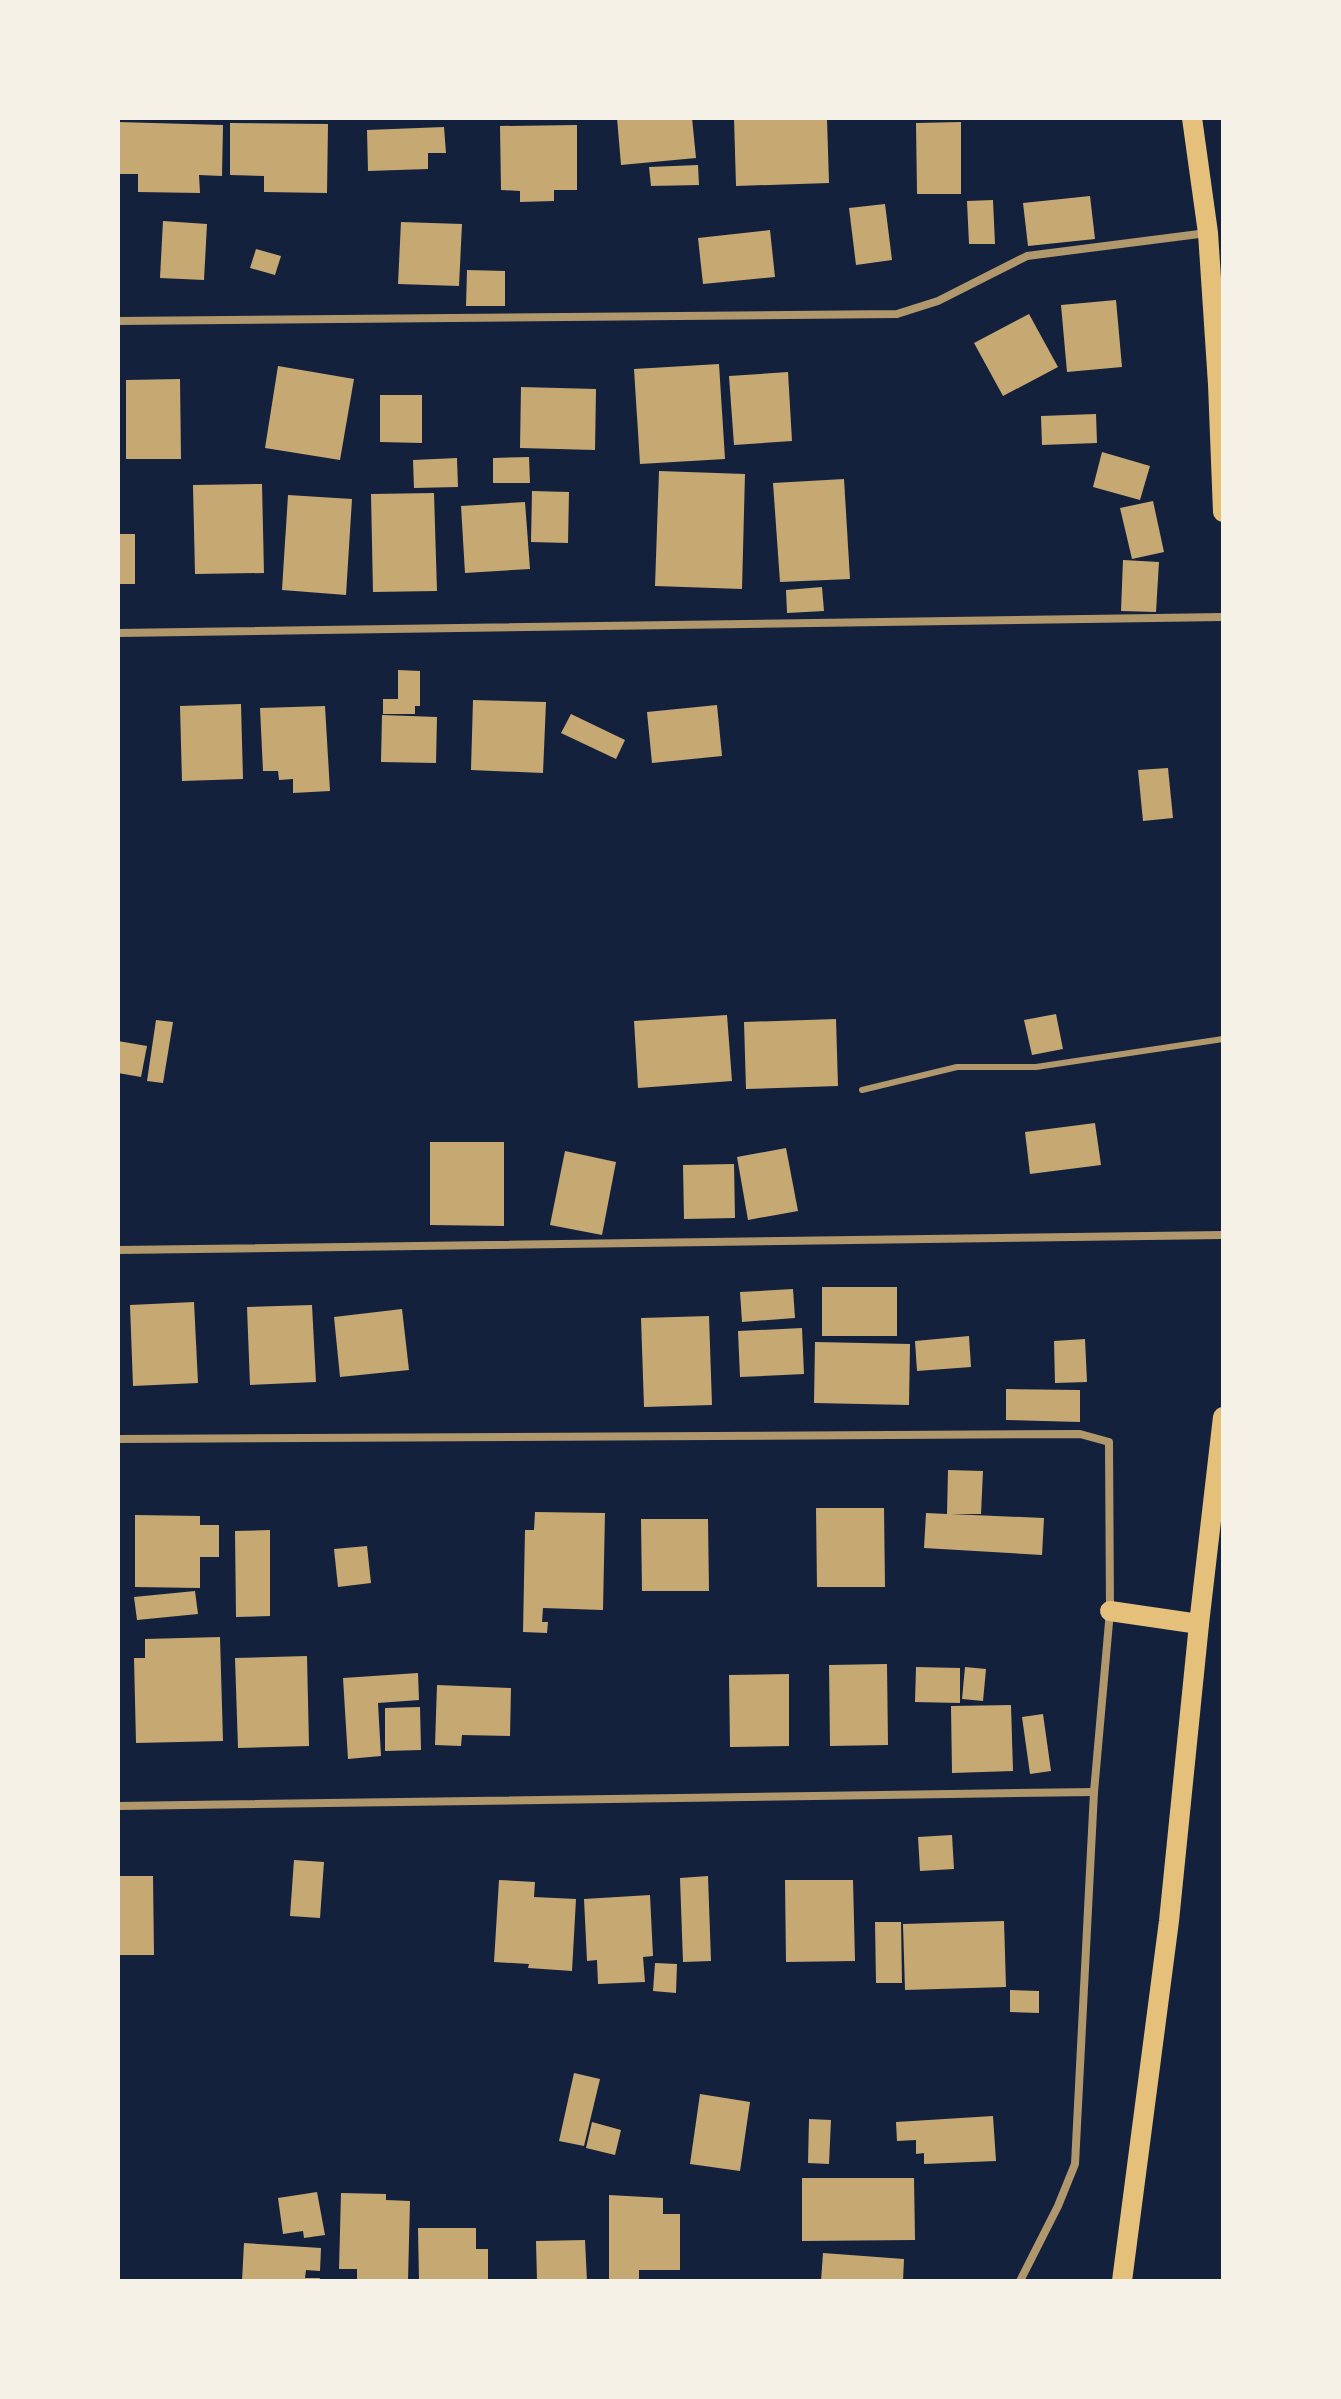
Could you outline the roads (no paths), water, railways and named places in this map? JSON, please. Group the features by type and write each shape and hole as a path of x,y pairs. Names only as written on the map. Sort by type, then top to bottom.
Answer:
{"main road":[{"path":"1192,118 1208,233 1221,384 1223,512"},
{"path":"1122,2281 1169,1921 1223,1417"},
{"path":"1110,1611 1199,1624"}],"street":[{"path":"118,321 897,314 938,301 1027,256 1208,233"},
{"path":"118,633 1223,617"},
{"path":"118,1250 1223,1235"},
{"path":"118,1439 1080,1434 1109,1442 1110,1611 1094,1792 1075,2164 1058,2206 1020,2281"},
{"path":"118,1806 1094,1792"}],"lane":[{"path":"862,1090 957,1067 1036,1067 1223,1039"}]}
